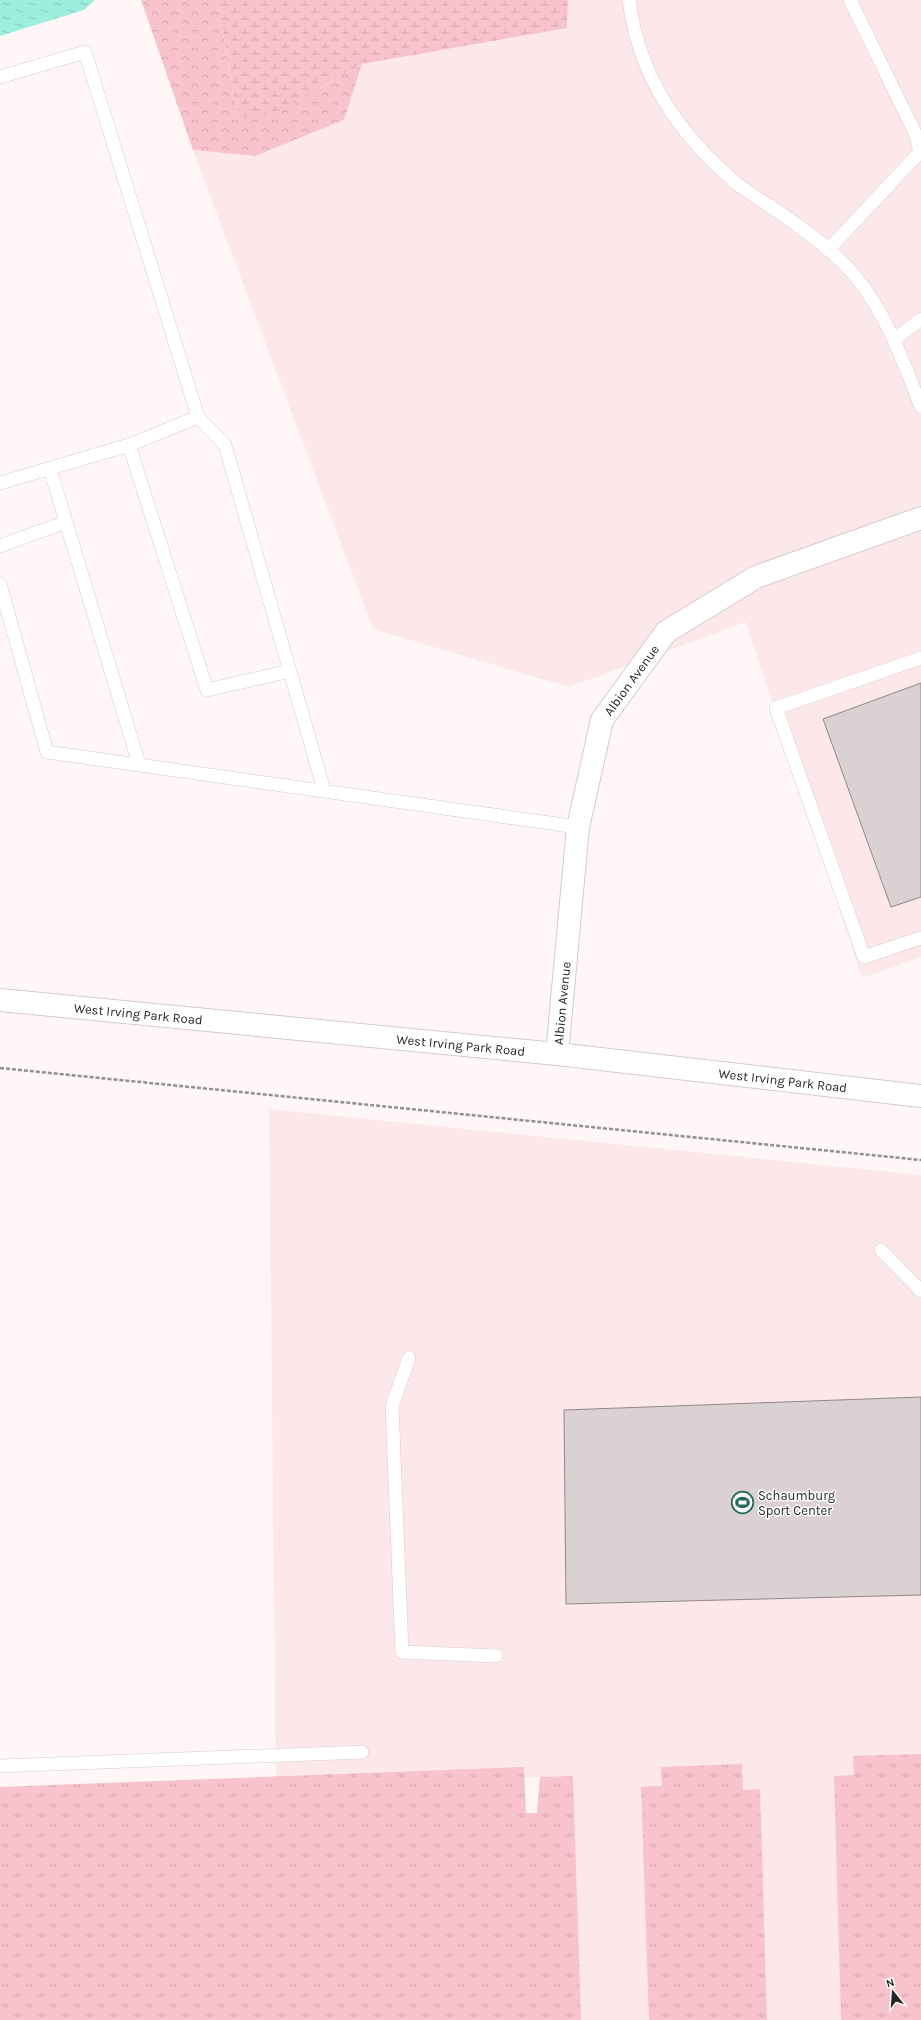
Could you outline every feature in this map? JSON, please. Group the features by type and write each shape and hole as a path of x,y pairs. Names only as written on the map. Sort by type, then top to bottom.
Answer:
{"main road":[{"name":"Albion Avenue","path":"557,1054 578,827 602,720 666,632 756,577 921,518"},
{"name":"West Irving Park Road","path":"0,1000 557,1054 921,1096"}],"lane":[{"path":"629,0 632,26 646,69 671,113 701,149 736,183 809,233 839,258 868,294 895,339 921,407"},
{"path":"828,250 920,152 916,135 850,0"},
{"path":"0,77 85,52 198,417 225,445 324,790"},
{"path":"895,339 921,319"},
{"path":"0,483 129,445 198,417"},
{"path":"129,445 207,690 290,671"},
{"path":"50,469 139,764"},
{"path":"0,546 66,522"},
{"path":"0,584 48,752 578,827"},
{"path":"921,658 776,708 864,958 921,938"},
{"path":"881,1250 921,1291"},
{"path":"409,1358 392,1406 402,1652 496,1656"},
{"path":"0,1766 362,1752"}],"path":[{"path":"0,1068 921,1160"}],"shaded area":[{"path":"568,0 921,0 921,957 862,978 746,622 569,687 373,629 193,150 255,156 344,120 362,64 567,28"},
{"path":"269,1109 921,1175 921,2020 0,2020 0,1835 537,1813 540,1777 276,1785"}],"green space":[{"path":"141,0 217,0 238,117 322,87 362,64 344,120 255,156 193,150"},
{"path":"217,0 568,0 567,28 362,64 272,115 238,117"},
{"path":"921,1754 921,2020 841,2020 834,1776 854,1775 853,1756"},
{"path":"742,1764 743,1790 760,1789 767,2020 649,2020 641,1787 662,1786 661,1767"},
{"path":"524,1767 526,1813 537,1813 540,1777 573,1776 581,2020 0,2020 0,1787"}],"water":[{"path":"0,0 95,0 84,10 0,36"}],"building":[{"path":"921,683 921,897 891,907 823,719"},
{"name":"Schaumburg Sport Center","path":"921,1397 921,1595 566,1604 564,1410"}],"place":[{"name":"Schaumburg Sport Center","path":"743,1502"}]}
